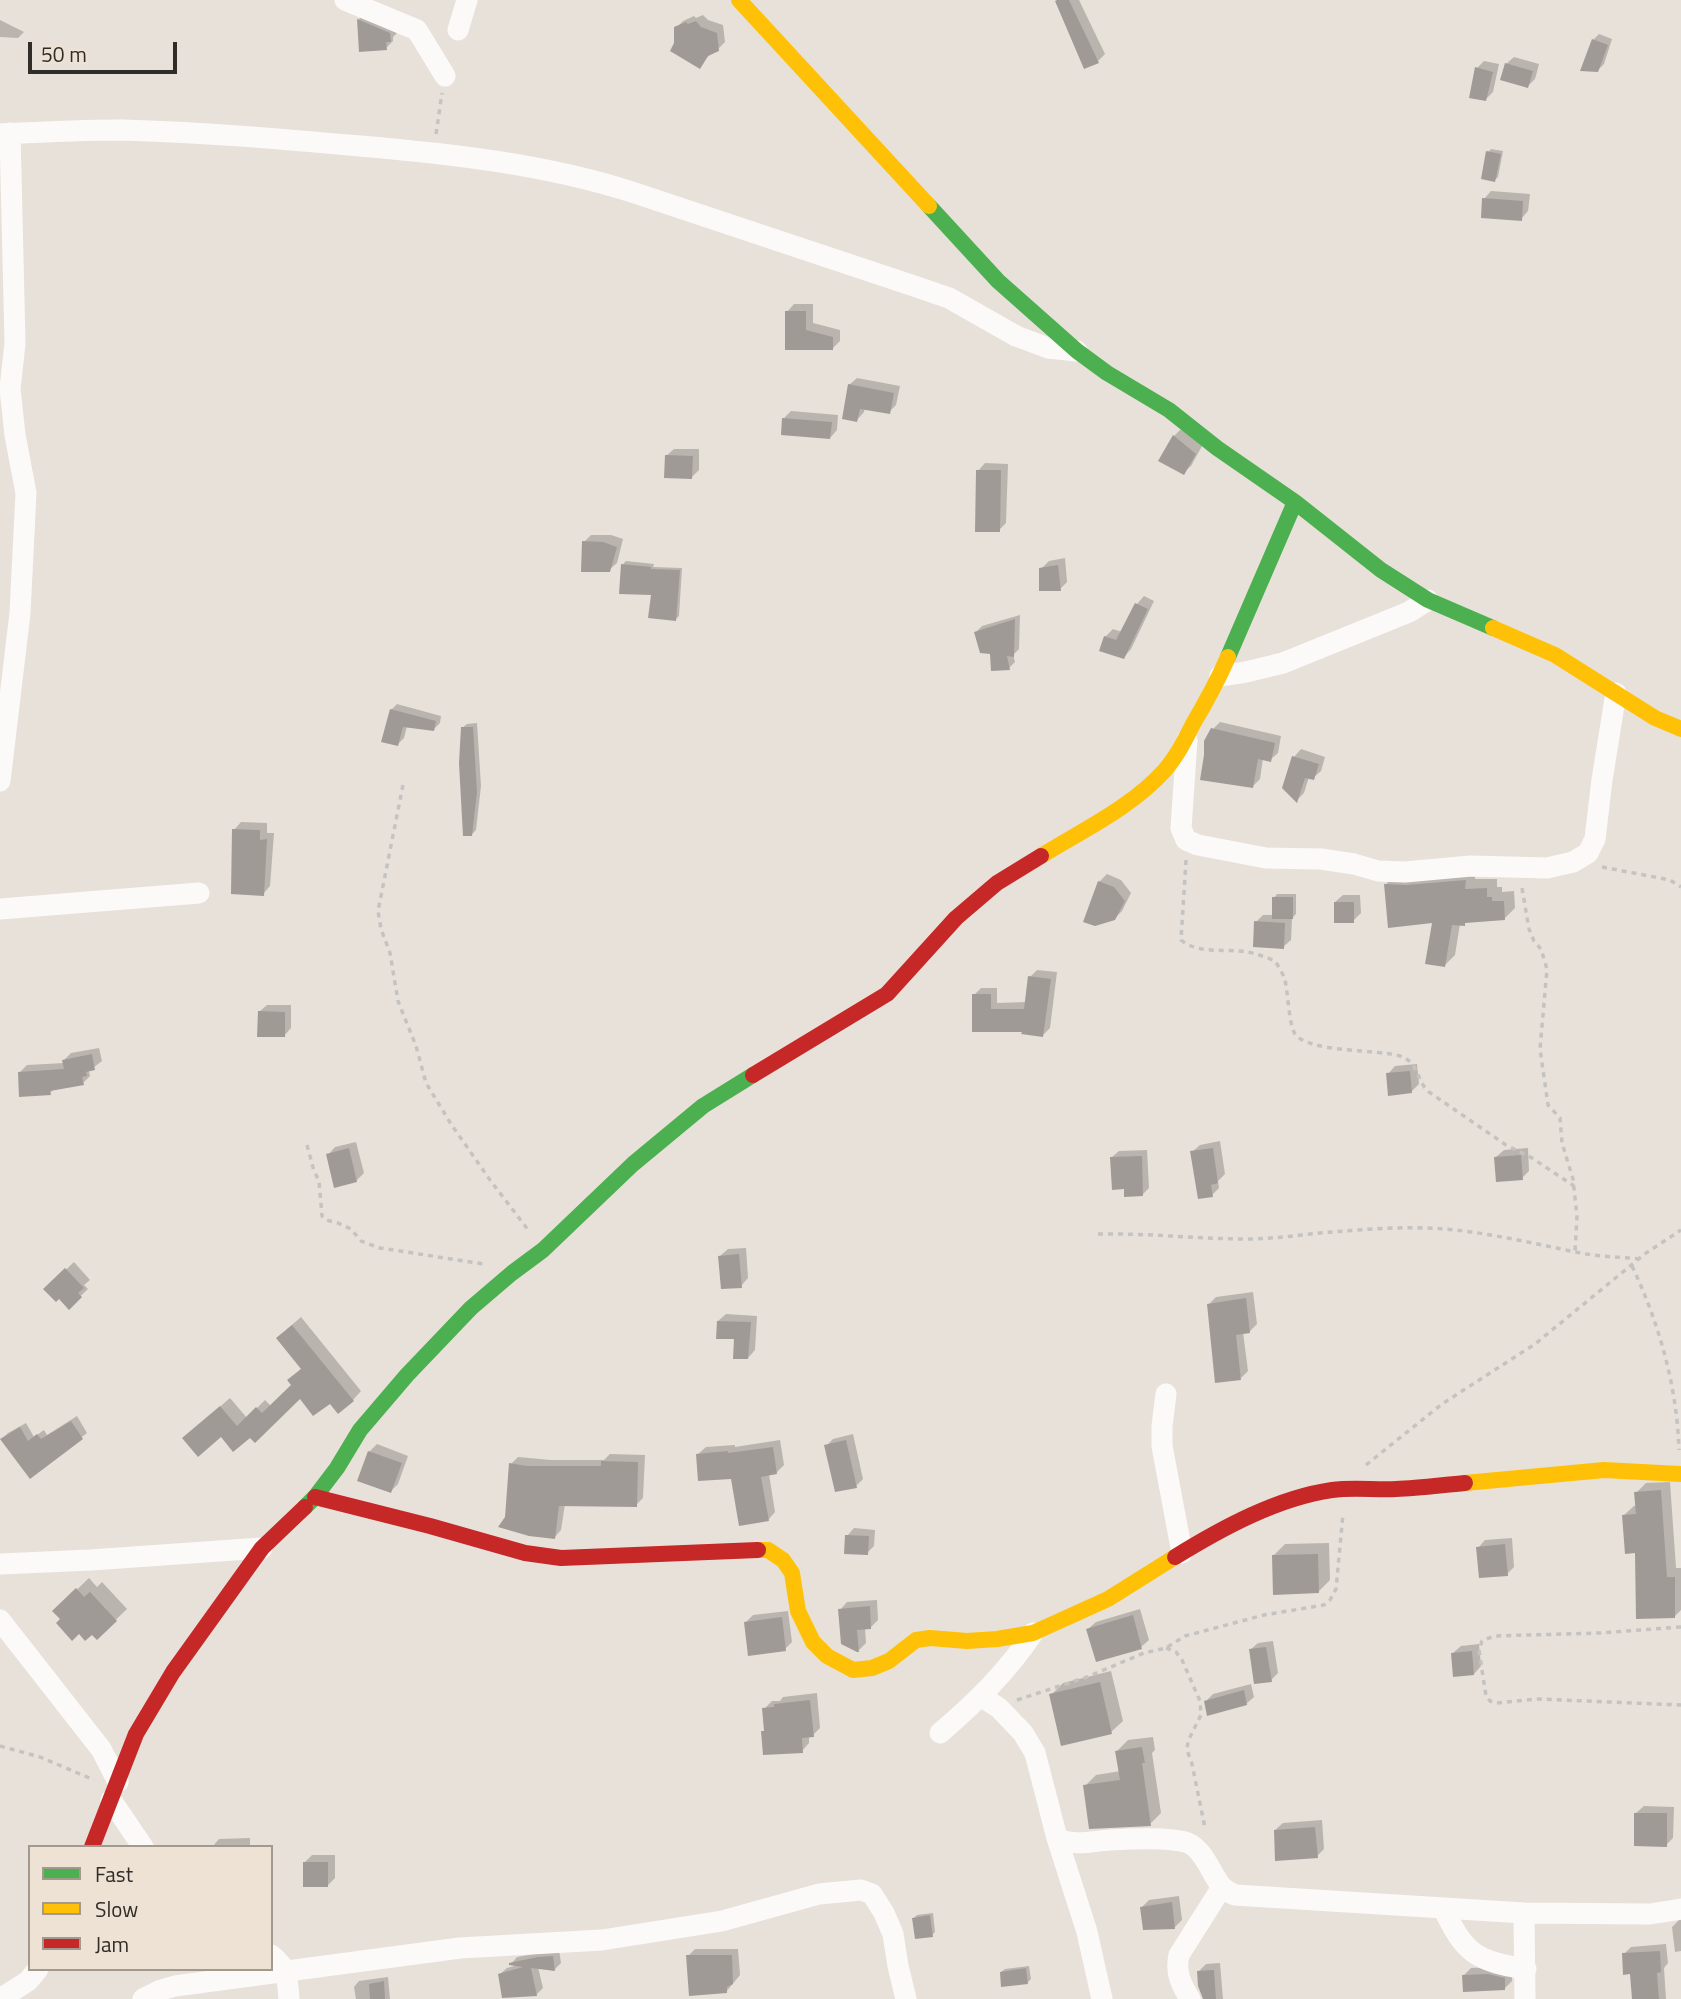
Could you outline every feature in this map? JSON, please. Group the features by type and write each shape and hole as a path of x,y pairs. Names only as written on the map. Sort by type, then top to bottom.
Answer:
{"street":[{"path":"345,0 417,30 445,76"},
{"path":"458,30 467,0"},
{"path":"739,0 998,281 1077,351 1107,373 1169,410 1217,448 1295,502 1381,570 1428,600 1555,655 1655,718 1681,729"},
{"path":"0,781 20,613 26,493 10,389 15,343 5,133 121,130 281,139 434,153 553,171 592,179 914,286 948,298 1016,336 1048,348 1077,351"},
{"path":"93,1845 136,1734 173,1672 262,1548 315,1497 360,1430 407,1375 471,1308 543,1250 633,1164 703,1106 887,994 956,918 997,883 1125,804 1166,769 1220,676 1295,502"},
{"path":"1220,676 1283,663 1409,612 1428,600"},
{"path":"1187,735 1181,828 1186,840 1198,845 1266,858 1321,859 1378,871 1405,872 1471,866 1547,868 1573,862 1588,853 1595,839 1616,693"},
{"path":"0,909 200,893"},
{"path":"1166,1394 1162,1446 1182,1553"},
{"path":"315,1497 525,1553 561,1558 768,1550 783,1560 792,1573 798,1611 813,1642 827,1656 853,1670 872,1668 889,1661 916,1640 967,1641 1033,1633 1108,1598 1245,1519 1314,1494 1346,1490 1400,1489 1604,1470 1680,1474"},
{"path":"0,1564 262,1548"},
{"path":"0,1620 101,1749 115,1791 142,1845"},
{"path":"940,1734 990,1702 1008,1666 1033,1633"},
{"path":"990,1702 1023,1733 1035,1753 1057,1838 1087,1932 1102,1999"},
{"path":"1057,1838 1073,1844 1113,1840 1167,1840 1189,1843 1203,1858 1222,1887 1242,1896 1524,1913 1650,1914 1681,1909"},
{"path":"1190,1999 1178,1976 1178,1955 1222,1887"},
{"path":"289,1999 279,1963 460,1948 602,1940 722,1921 819,1894 861,1890 872,1894 893,1934 906,1999"},
{"path":"1443,1908 1453,1929 1475,1955 1489,1962 1526,1969"},
{"path":"1524,1913 1525,1999"},
{"path":"1,1999 28,1981 36,1971"},
{"path":"144,1999 175,1986 243,1971"},
{"path":"1,1999 8,1999"}],"path":[{"path":"403,785 378,911 390,953 398,1001 416,1046 426,1083 489,1180 543,1250"},
{"path":"1186,840 1181,940 1188,946 1247,952 1275,961 1285,978 1293,1031 1299,1038 1352,1051 1400,1056 1411,1062 1422,1086 1429,1092 1506,1145 1532,1158 1574,1186"},
{"path":"1573,862 1670,880 1681,887"},
{"path":"1518,867 1529,929 1541,949 1547,969 1540,1049 1548,1105 1560,1118 1562,1143 1574,1186 1577,1217 1575,1251"},
{"path":"307,1145 319,1181 322,1216 326,1220 351,1229 361,1241 380,1248 484,1264 512,1273"},
{"path":"1098,1234 1132,1233 1247,1239 1374,1229 1443,1229 1640,1259"},
{"path":"1366,1465 1443,1404 1535,1344 1640,1259 1681,1230"},
{"path":"1632,1266 1661,1341 1678,1430 1680,1474"},
{"path":"990,1702 1087,1677 1144,1653 1166,1648 1185,1636 1264,1615 1324,1605 1336,1590 1346,1490"},
{"path":"1681,1627 1494,1636 1482,1641 1479,1650 1486,1696 1496,1703 1538,1699 1681,1705"},
{"path":"1166,1648 1176,1652 1182,1660 1200,1701 1201,1715 1188,1741 1187,1750 1206,1832 1203,1858"},
{"path":"0,1746 40,1757 115,1791"}],"building":[{"path":"1069,0 1099,63 1084,69 1055,1"},
{"path":"357,19 390,33 391,42 386,42 387,50 359,52"},
{"path":"696,21 701,27 717,33 719,51 708,56 700,69 670,51 674,43 674,27"},
{"path":"1592,39 1608,45 1598,72 1580,71"},
{"path":"1505,63 1533,71 1528,88 1500,80"},
{"path":"1475,67 1493,72 1486,101 1469,98"},
{"path":"1486,151 1501,154 1495,182 1481,179"},
{"path":"1482,198 1523,201 1522,221 1481,218"},
{"path":"785,311 806,311 806,330 833,337 833,350 785,350"},
{"path":"848,384 894,393 890,414 860,409 857,422 842,419"},
{"path":"782,418 832,422 830,439 781,435"},
{"path":"1173,435 1196,454 1184,475 1158,461"},
{"path":"665,455 693,456 692,479 664,478"},
{"path":"976,470 1001,470 1000,532 975,532"},
{"path":"582,541 603,542 617,547 610,572 581,572"},
{"path":"621,564 680,570 676,621 648,618 651,595 619,594"},
{"path":"1058,565 1061,591 1039,591 1039,568"},
{"path":"1135,603 1148,609 1124,659 1099,651 1104,636 1116,640"},
{"path":"1015,619 1014,657 1007,656 1010,670 991,671 990,654 980,653 974,632"},
{"path":"390,709 436,721 434,731 403,727 398,746 381,742"},
{"path":"461,727 473,727 477,792 472,836 463,836 459,763"},
{"path":"1211,728 1275,743 1271,762 1258,759 1253,788 1200,780 1204,741"},
{"path":"1292,756 1319,764 1314,780 1305,778 1297,803 1282,788"},
{"path":"232,829 260,830 260,840 267,839 264,896 231,894"},
{"path":"1466,880 1465,889 1487,888 1487,897 1492,897 1492,901 1504,901 1505,920 1465,923 1465,926 1452,925 1445,967 1425,964 1432,923 1388,928 1384,884"},
{"path":"1098,881 1114,887 1125,901 1115,920 1095,926 1083,922"},
{"path":"1272,897 1293,897 1293,919 1272,919"},
{"path":"1334,902 1354,902 1354,923 1334,923"},
{"path":"1254,921 1285,923 1284,949 1253,947"},
{"path":"1028,976 1051,979 1043,1037 1021,1034 1022,1032 972,1032 972,994 991,994 991,1009 1024,1009"},
{"path":"258,1011 285,1012 285,1037 257,1037"},
{"path":"92,1054 95,1070 86,1072 87,1076 82,1077 84,1085 50,1091 51,1095 19,1097 18,1072 64,1069 62,1060"},
{"path":"1410,1071 1412,1093 1388,1096 1386,1073"},
{"path":"349,1148 357,1182 334,1188 326,1154"},
{"path":"1213,1148 1218,1183 1211,1185 1213,1197 1198,1199 1190,1151"},
{"path":"1521,1155 1523,1180 1496,1182 1494,1157"},
{"path":"1142,1156 1143,1196 1124,1197 1124,1189 1112,1190 1110,1157"},
{"path":"739,1254 742,1288 721,1289 718,1256"},
{"path":"65,1268 84,1288 78,1293 82,1297 69,1310 59,1299 56,1302 43,1289"},
{"path":"1246,1298 1250,1333 1236,1335 1241,1380 1215,1383 1207,1304"},
{"path":"717,1321 751,1322 748,1359 733,1359 734,1339 716,1339"},
{"path":"292,1325 354,1401 338,1414 330,1404 313,1416 300,1399 255,1443 250,1438 233,1452 221,1437 198,1457 182,1438 220,1406 237,1426 256,1407 262,1413 291,1385 287,1380 301,1369 276,1338"},
{"path":"71,1421 83,1439 30,1479 0,1439 20,1427 28,1441 37,1434 41,1439"},
{"path":"846,1440 857,1488 835,1492 824,1445"},
{"path":"773,1447 777,1474 761,1477 769,1521 739,1526 731,1479 698,1481 696,1454"},
{"path":"368,1451 402,1463 391,1493 357,1481"},
{"path":"601,1461 638,1462 637,1507 559,1506 555,1539 529,1536 498,1527 505,1517 509,1463 527,1466 601,1466"},
{"path":"1661,1490 1667,1577 1675,1577 1675,1618 1636,1619 1635,1553 1625,1554 1622,1515 1636,1514 1634,1492"},
{"path":"845,1535 869,1536 868,1555 844,1554"},
{"path":"1505,1544 1508,1576 1479,1578 1476,1547"},
{"path":"1318,1554 1319,1593 1273,1595 1272,1555"},
{"path":"76,1588 84,1597 90,1592 117,1621 97,1640 92,1635 85,1641 79,1634 72,1641 56,1623 60,1619 52,1611"},
{"path":"870,1606 871,1629 857,1630 859,1652 841,1644 838,1609"},
{"path":"1133,1615 1142,1649 1096,1662 1086,1629"},
{"path":"782,1617 786,1651 748,1656 744,1622"},
{"path":"1266,1647 1272,1682 1254,1684 1249,1649"},
{"path":"1472,1651 1474,1675 1453,1677 1451,1653"},
{"path":"1100,1682 1112,1734 1061,1746 1049,1694"},
{"path":"1244,1690 1247,1705 1207,1716 1204,1701"},
{"path":"810,1700 814,1737 802,1738 803,1753 763,1755 762,1708"},
{"path":"1142,1747 1151,1826 1089,1829 1083,1785 1120,1780 1115,1751"},
{"path":"1634,1813 1667,1813 1667,1847 1634,1846"},
{"path":"1315,1827 1318,1858 1275,1861 1274,1830"},
{"path":"303,1862 328,1862 328,1887 303,1887"},
{"path":"1172,1902 1175,1929 1143,1930 1140,1907"},
{"path":"930,1915 933,1937 915,1939 912,1918"},
{"path":"1660,1951 1661,1972 1657,1973 1659,1999 1632,1999 1630,1974 1623,1975 1622,1953"},
{"path":"686,1955 732,1955 733,1984 727,1987 727,1993 689,1996"},
{"path":"553,1956 555,1971 531,1968 537,1996 502,1998 498,1974 523,1967 509,1963"},
{"path":"1026,1968 1028,1984 1001,1987 1000,1972"},
{"path":"1214,1970 1216,1999 1203,1999 1198,1986 1197,1971"},
{"path":"1488,1974 1505,1978 1505,1990 1463,1992 1462,1975"},
{"path":"384,1981 385,1999 370,1999 369,1984"}],"traffic: fast":[{"path":"929,206 998,281 1077,351 1107,373 1169,410 1217,448 1295,502 1381,570 1428,600 1493,628"},
{"path":"1228,657 1295,502"},
{"path":"305,1507 337,1468 360,1430 407,1375 471,1308 543,1250 633,1164 703,1106 753,1075"}],"traffic: slow":[{"path":"739,0 929,206"},
{"path":"1493,628 1555,655 1655,718 1681,729"},
{"path":"1041,856 1122,807 1165,770 1184,742 1228,657"},
{"path":"1465,1483 1604,1470 1681,1474"},
{"path":"758,1550 768,1550 783,1560 792,1573 798,1611 813,1642 827,1656 853,1670 872,1668 889,1661 916,1640 930,1638 967,1641 1033,1633 1108,1599 1175,1557"}],"traffic: jam":[{"path":"753,1075 887,994 956,918 997,883 1041,856"},
{"path":"1175,1557 1250,1516 1311,1494 1340,1489 1396,1489 1465,1483"},
{"path":"315,1497 525,1553 561,1558 758,1550"},
{"path":"93,1845 136,1734 173,1672 262,1548 305,1507"}]}
